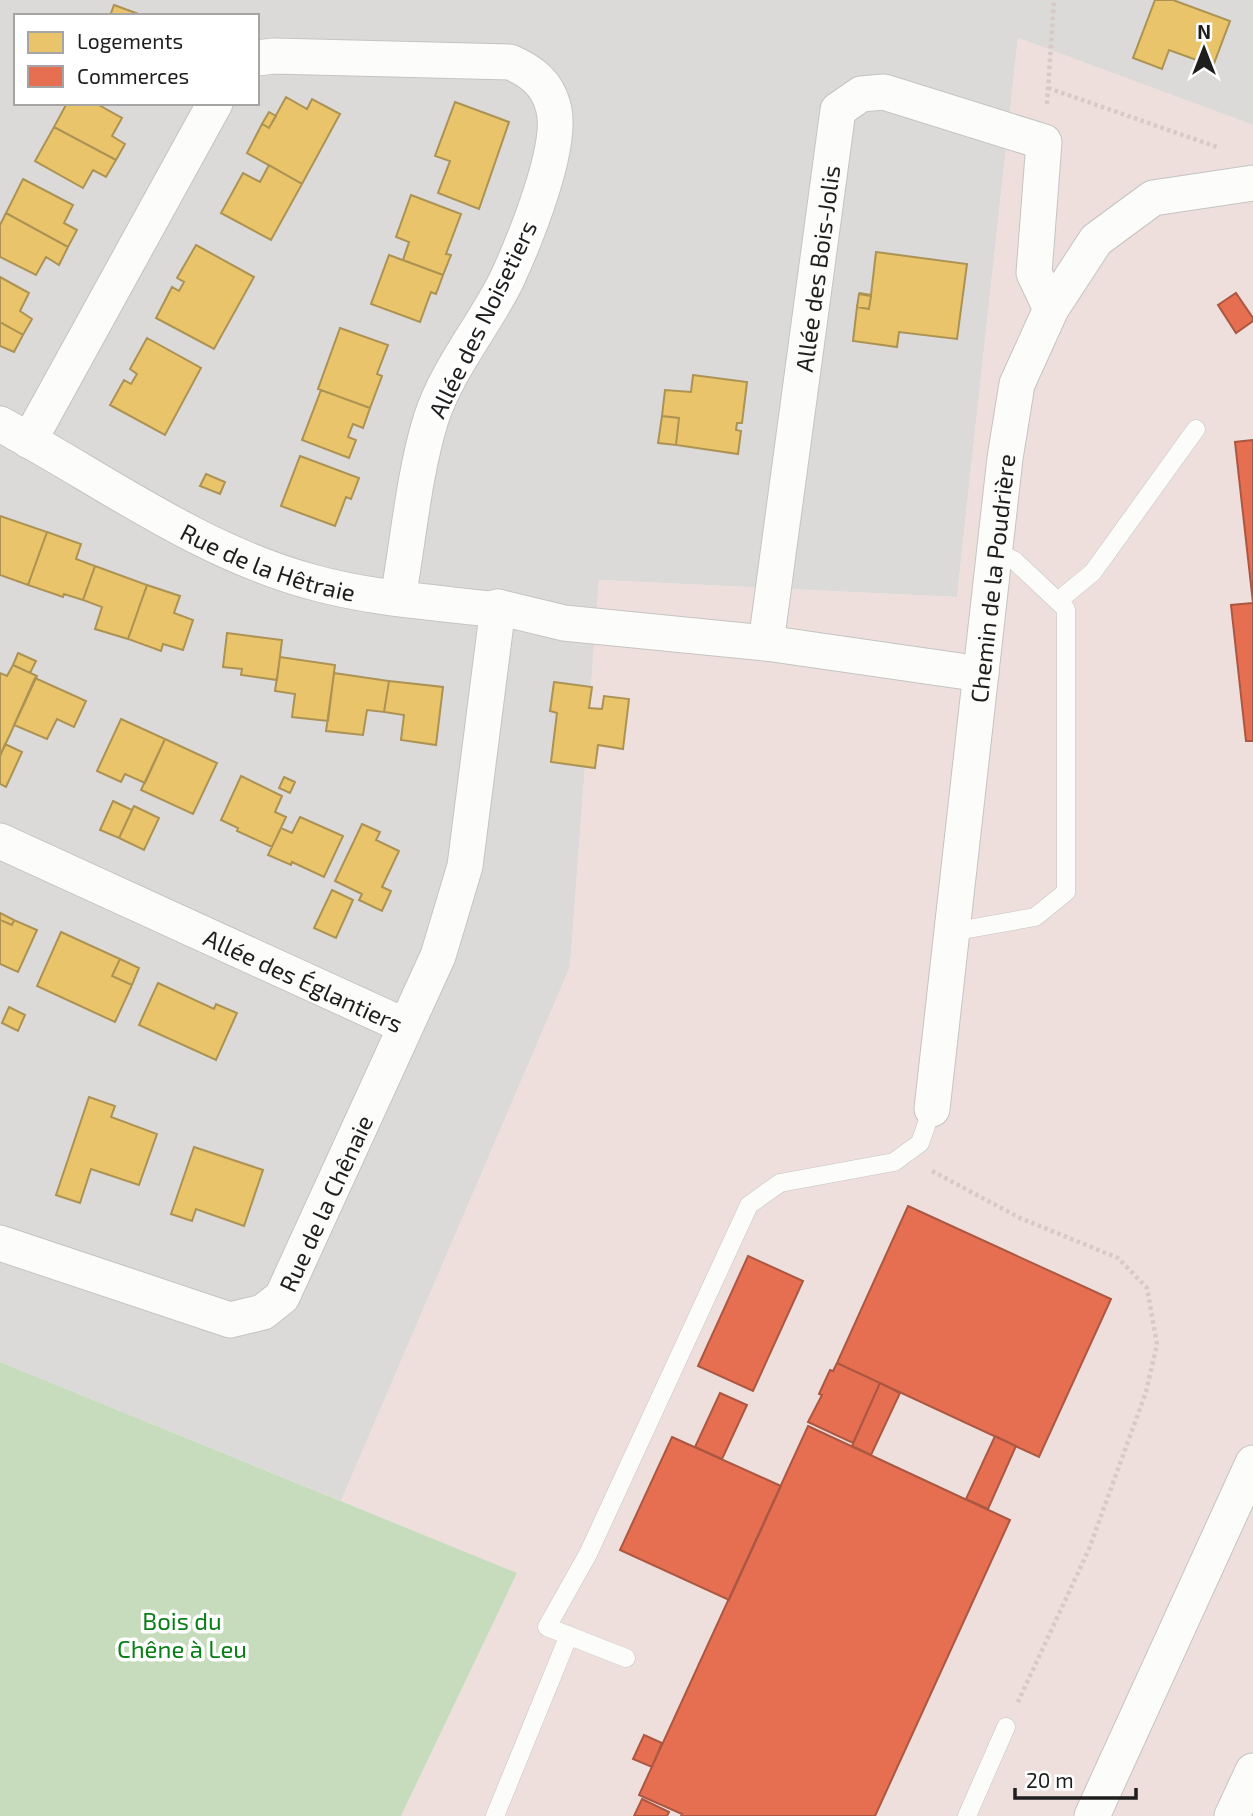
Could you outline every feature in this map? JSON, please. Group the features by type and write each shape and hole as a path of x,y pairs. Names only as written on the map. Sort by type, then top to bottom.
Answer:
{"street":[{"name":"Allée des Noisetiers","path":"259,58 510,62 537,78 547,91 554,108 555,126 551,155 535,212 506,280 446,385 431,418 422,452 398,598"},
{"name":"Allée des Bois-Jolis","path":"766,643 838,110 861,94 884,92 1044,142"},
{"path":"15,433 214,105"},
{"path":"1044,142 1034,273 1051,309"},
{"name":"Chemin de la Poudrière","path":"932,1109 1005,458 1017,384 1051,309 1096,240 1153,198 1253,183"},
{"name":"Rue de la Hêtraie","path":"15,433 187,531 251,561 311,582 398,598 490,609 498,607 564,623 766,643"},
{"name":"Allée des Églantiers","path":"0,841 405,1026 438,956 465,866 498,607"},
{"path":"766,643 981,674"},
{"name":"Rue de la Chênaie","path":"0,1243 230,1320 263,1312 282,1297 405,1026"},
{"path":"1091,1816 1253,1463"},
{"path":"1232,1816 1253,1771"}],"lane":[{"path":"1058,601 1093,572 1196,429"},
{"path":"951,932 1035,917 1066,892 1066,609 1015,561 995,551"},
{"path":"626,1658 547,1627 587,1554 749,1205 780,1183 894,1162 920,1143 932,1109"},
{"path":"495,1816 569,1635"},
{"path":"967,1816 1006,1727"}],"path":[{"path":"1044,142 1054,0"},
{"path":"1048,88 1224,150"},
{"path":"911,1150 936,1175 1020,1218 1118,1258 1147,1289 1157,1344 1146,1392 1089,1549 1006,1727"}],"shaded area":[{"path":"0,0 1253,0 1253,125 1018,38 957,597 599,580 570,967 341,1501 0,1362"},
{"path":"1018,38 1253,125 1253,1816 401,1816 517,1573 341,1501 570,967 599,580 957,597"}],"green space":[{"name":"Bois du Chêne à Leu","path":"0,1362 517,1573 401,1816 0,1816"}],"building: Logements":[{"path":"1155,0 1173,0 1230,21 1213,66 1169,50 1162,69 1133,58"},
{"path":"114,5 139,14 111,14"},
{"path":"286,97 307,109 312,99 340,114 302,184 247,153 262,124 269,128"},
{"path":"455,102 509,122 479,209 438,193 450,161 435,156"},
{"path":"66,105 99,105 122,118 112,136 125,144 116,160 54,127"},
{"path":"269,112 276,116 269,128 262,124"},
{"path":"54,127 116,160 106,177 93,170 83,188 35,161"},
{"path":"269,165 302,184 271,240 221,213 243,173 260,182"},
{"path":"23,179 73,205 64,223 77,230 68,247 6,213"},
{"path":"411,195 461,214 446,254 451,255 443,275 403,260 409,242 396,237"},
{"path":"6,213 68,247 59,265 46,257 36,275 0,257 0,225"},
{"path":"196,245 254,277 214,349 156,318 172,287 179,291 184,282 177,278"},
{"path":"876,252 967,264 957,339 899,332 897,347 853,341 857,307 869,309 871,296 859,293 871,295"},
{"path":"389,255 443,275 436,294 431,292 420,322 371,304"},
{"path":"0,277 29,293 20,311 32,319 23,335 0,322"},
{"path":"859,294 871,296 869,309 857,307"},
{"path":"0,322 23,335 14,352 0,346"},
{"path":"340,328 388,345 377,374 382,376 370,408 318,389"},
{"path":"147,338 201,368 165,435 110,405 124,380 131,384 137,374 130,369"},
{"path":"693,375 747,382 742,423 737,423 736,430 741,431 738,454 676,445 679,418 662,416 665,390 691,392"},
{"path":"321,390 370,408 363,428 353,424 348,437 356,440 349,458 302,440"},
{"path":"662,416 679,418 676,445 658,443"},
{"path":"300,456 359,478 351,499 346,497 335,526 281,506"},
{"path":"206,474 225,482 220,494 200,486"},
{"path":"0,516 47,532 28,585 0,575"},
{"path":"47,532 81,544 76,559 95,566 83,600 64,594 63,597 28,585"},
{"path":"95,566 147,585 128,639 95,629 102,607 83,600"},
{"path":"147,585 180,596 174,613 193,620 183,650 163,644 161,651 128,639"},
{"path":"227,633 282,640 277,680 241,675 242,669 223,667"},
{"path":"18,653 36,661 30,673 13,665"},
{"path":"280,657 335,665 328,721 292,717 295,694 275,691"},
{"path":"13,665 37,676 0,756 0,673 7,676"},
{"path":"334,673 389,681 384,712 367,710 363,735 326,731"},
{"path":"35,678 86,701 74,727 57,719 47,739 14,725"},
{"path":"389,681 443,687 436,745 401,740 404,715 384,712"},
{"path":"554,682 592,687 589,708 602,709 604,696 629,699 623,749 598,745 595,768 551,762 557,713 550,711"},
{"path":"121,719 165,739 145,783 125,774 121,782 97,771"},
{"path":"165,739 217,763 193,814 141,790"},
{"path":"5,744 22,752 6,787 0,784 0,756"},
{"path":"241,776 282,796 275,812 286,817 272,847 237,831 238,828 221,820"},
{"path":"284,777 295,782 290,793 279,788"},
{"path":"113,801 132,810 119,838 100,830"},
{"path":"134,806 159,818 144,850 119,838"},
{"path":"300,817 343,836 324,877 292,862 291,865 268,855 281,828 292,833"},
{"path":"362,824 380,832 376,840 399,851 382,887 391,891 382,911 359,900 362,894 335,881"},
{"path":"332,890 353,900 336,938 314,928"},
{"path":"0,913 14,920 12,925 0,920"},
{"path":"0,920 12,925 14,920 37,930 18,972 0,964"},
{"path":"61,932 120,959 112,976 132,985 115,1022 37,986"},
{"path":"120,959 139,968 132,985 112,976"},
{"path":"158,983 214,1009 216,1004 237,1013 216,1060 139,1025"},
{"path":"9,1007 25,1015 18,1031 2,1023"},
{"path":"89,1097 115,1106 111,1117 157,1134 139,1185 91,1169 80,1203 56,1195"},
{"path":"194,1147 263,1170 244,1226 196,1209 192,1221 171,1214"}],"building: Commerces":[{"path":"1236,293 1253,321 1236,333 1218,305"},
{"path":"1253,440 1253,603 1235,442"},
{"path":"1253,603 1253,741 1246,741 1231,605"},
{"path":"908,1206 1111,1299 1039,1457 837,1363"},
{"path":"748,1256 803,1281 753,1391 698,1366"},
{"path":"837,1363 880,1383 853,1443 808,1422 822,1395 819,1394 830,1370 833,1371"},
{"path":"880,1383 900,1393 871,1455 852,1446"},
{"path":"720,1393 747,1405 722,1459 695,1447"},
{"path":"808,1426 1010,1520 875,1816 681,1816 682,1814 639,1795"},
{"path":"995,1436 1016,1446 988,1509 966,1499"},
{"path":"672,1437 781,1486 729,1600 620,1550"},
{"path":"644,1735 662,1743 652,1767 633,1759"},
{"path":"642,1799 669,1812 667,1816 634,1816"}]}
